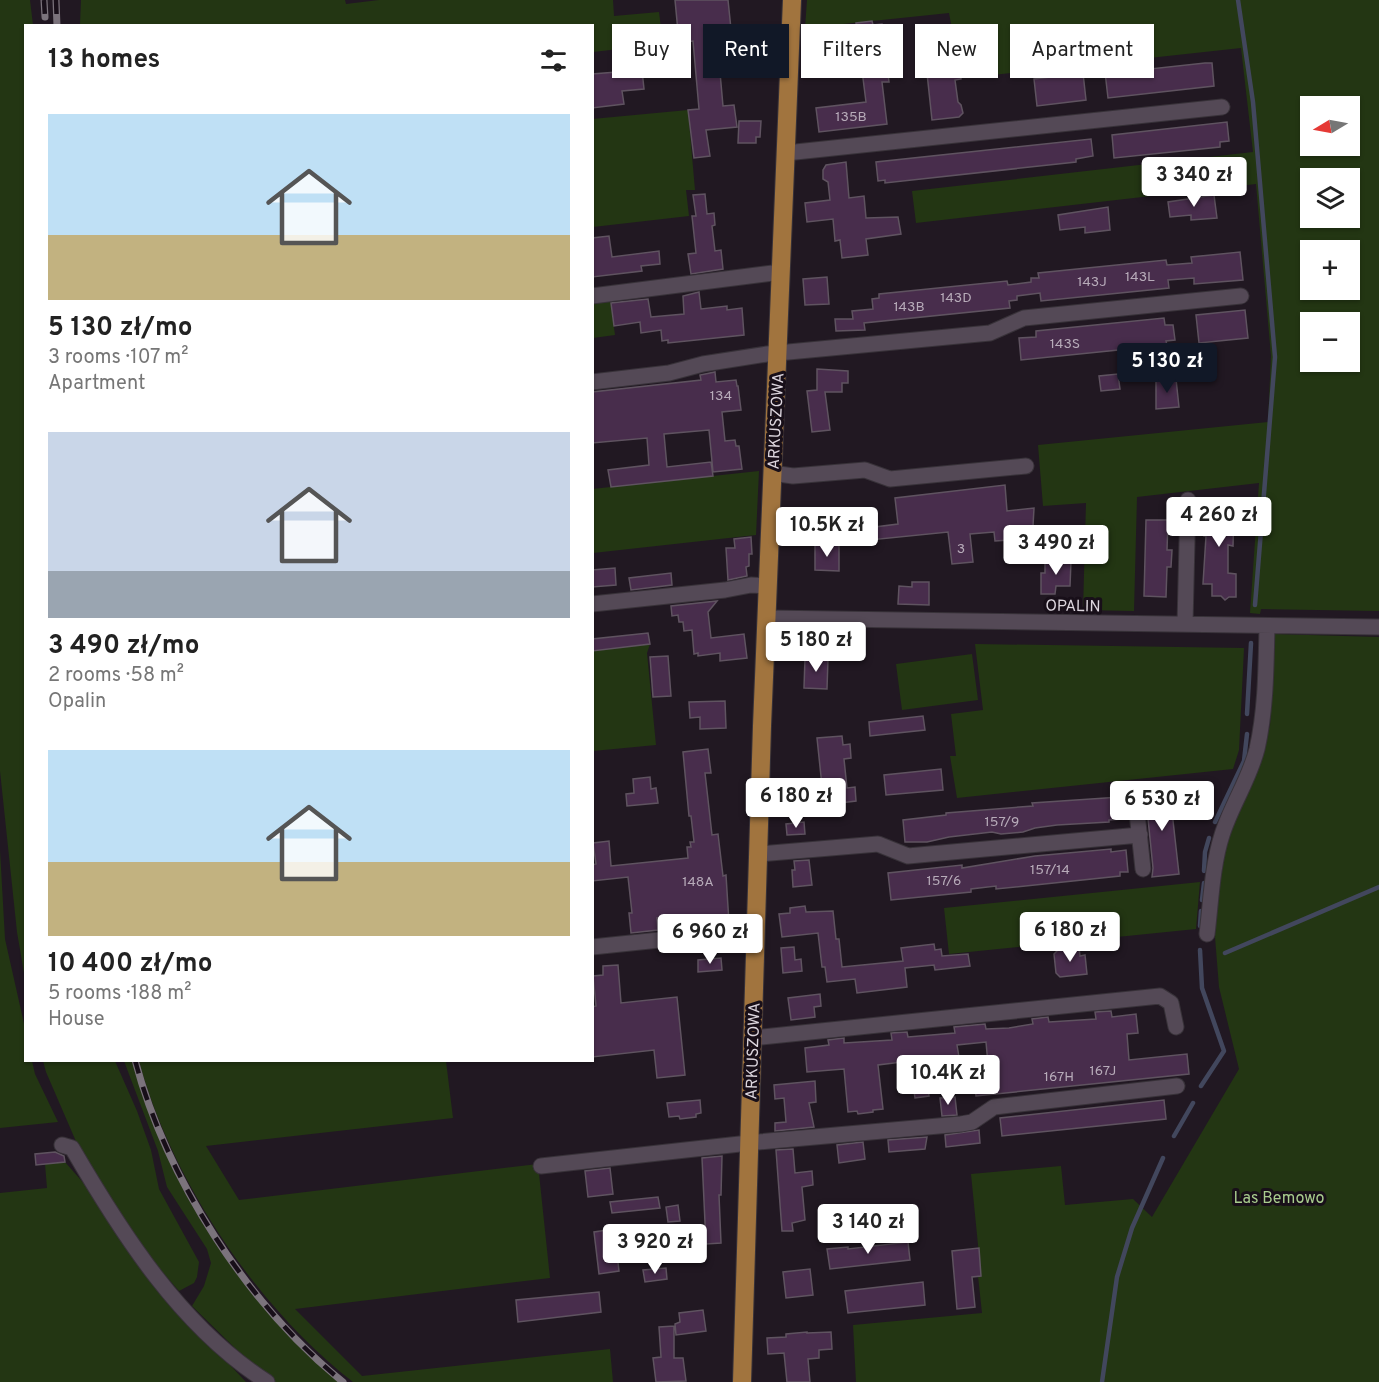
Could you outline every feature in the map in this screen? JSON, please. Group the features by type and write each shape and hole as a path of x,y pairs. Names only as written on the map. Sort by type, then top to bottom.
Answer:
{"main road":[{"name":"ARKUSZOWA","path":"742,1382 772,473 792,0"}],"street":[{"path":"786,153 1222,107"},
{"path":"594,296 781,272"},
{"path":"594,382 669,373 703,364 757,355 990,333 1024,318 1240,296"},
{"path":"772,473 793,476 865,470 890,479 1026,466"},
{"path":"1185,624 1188,500"},
{"path":"594,604 725,590 751,585 768,586"},
{"name":"OPALIN","path":"767,618 1379,627"},
{"path":"1207,934 1214,875 1222,834 1243,791 1256,751 1265,704 1267,626"},
{"path":"1135,794 1143,869"},
{"path":"759,854 878,844 908,856 1140,835"},
{"path":"594,947 756,930"},
{"path":"752,1038 1160,996 1171,1003 1176,1027"},
{"path":"541,1166 749,1143 961,1124 972,1122 994,1107 1177,1086"},
{"path":"62,1145 72,1148 129,1240 163,1285 218,1343 267,1382"}],"green space":[{"path":"0,0 30,0 33,24 24,24 24,973 17,932 0,771"},
{"path":"81,0 345,0 346,4 379,0 613,0 614,16 659,12 660,24 612,24 612,50 594,52 594,24 80,24"},
{"path":"807,0 1379,0 1379,611 1261,609 1260,614 1250,613 1259,483 1137,497 1134,611 1083,610 1086,503 1043,506 1038,445 1268,422 1271,356 1256,184 916,223 912,191 1253,152 1241,48 1154,57 1154,24 1010,24 1010,73 998,74 998,24 951,24 949,13 843,24 805,24"},
{"path":"688,110 695,190 686,190 689,216 594,227 594,119"},
{"path":"610,298 615,335 594,338 594,300"},
{"path":"759,471 756,535 594,553 594,489"},
{"name":"Las Bemowo","path":"1274,634 1379,637 1379,1382 856,1382 853,1325 982,1313 978,1276 981,1275 971,1174 1061,1166 1065,1205 1133,1199 1152,1217 1239,1069 1219,987 1215,937 1218,876 1225,845 1270,726"},
{"path":"650,644 647,653 656,745 594,751 594,651"},
{"path":"975,644 1244,648 1239,750 1233,769 957,798 950,756 956,756 951,714 983,710"},
{"path":"972,654 978,700 902,710 896,664"},
{"path":"0,850 5,939 24,1024 24,1062 32,1062 35,1074 58,1122 0,1128"},
{"path":"1200,882 1196,929 949,954 944,908"},
{"path":"43,1062 115,1062 151,1150 159,1189 199,1262 194,1283 179,1291 132,1237 78,1146"},
{"path":"124,1062 132,1062 163,1147 207,1230 253,1294 339,1382 274,1382 192,1306 204,1286 211,1263 207,1249 167,1187 158,1151"},
{"path":"139,1062 446,1062 453,1118 206,1146 239,1200 538,1164 550,1278 295,1309 362,1376 610,1349 613,1382 353,1382 317,1352 251,1279 195,1195 153,1106"},
{"path":"65,1162 87,1187 198,1331 246,1382 0,1382 0,1193 47,1188 45,1164"}],"building":[{"path":"675,0 728,0 730,24 703,24 703,78 720,78 723,106 734,105 737,127 706,130 710,156 694,158 688,110 699,109 691,24 677,24"},
{"path":"872,21 873,24 856,24"},
{"path":"1212,63 1214,86 1108,98 1106,78 1154,78 1154,69"},
{"path":"612,72 612,78 643,78 644,89 622,91 624,104 594,108 594,74"},
{"path":"863,78 889,78 889,82 882,82 887,124 819,132 816,108 866,102"},
{"path":"928,78 961,78 955,80 958,102 963,113 959,117 932,120"},
{"path":"1084,78 1086,100 1037,106 1034,79"},
{"path":"739,121 761,121 760,137 756,137 756,143 738,143"},
{"path":"1227,122 1229,141 1220,142 1220,147 1114,158 1112,135"},
{"path":"1091,139 1093,156 1076,159 1076,162 885,183 885,180 878,181 876,162"},
{"path":"846,162 849,198 864,196 866,218 898,217 901,234 866,239 868,255 842,258 840,240 835,241 833,219 807,222 805,203 830,200 828,182 823,179 823,170 826,165"},
{"path":"705,194 707,214 714,213 715,225 712,226 715,251 721,250 723,269 691,274 688,254 696,253 692,216 696,216 693,195"},
{"path":"1214,195 1217,218 1191,220 1191,215 1170,217 1168,202"},
{"path":"1108,207 1110,230 1085,233 1085,227 1060,230 1058,215"},
{"path":"609,236 612,257 659,251 660,264 641,266 642,271 594,277 594,238"},
{"path":"1240,252 1243,280 1194,284 1194,278 1168,280 1169,288 1041,301 1040,293 1017,296 1017,300 1009,301 1010,308 864,323 865,330 836,331 835,319 853,319 852,311 873,309 872,299 879,298 879,294 1007,281 1008,285 1031,282 1031,278 1039,278 1038,273 1166,260 1167,265 1192,263 1191,257"},
{"path":"827,277 829,304 805,305 803,279"},
{"path":"699,292 701,309 727,306 727,310 742,308 744,335 668,343 668,340 662,341 661,330 641,333 640,322 614,326 611,303 648,299 651,317 684,314 683,296"},
{"path":"1245,310 1248,338 1199,343 1196,315"},
{"path":"1164,318 1165,325 1173,325 1175,340 1166,341 1167,345 1021,360 1019,338 1036,337 1036,331"},
{"path":"817,369 848,371 848,383 842,383 842,392 825,392 830,430 812,432 807,391 817,390"},
{"path":"715,372 716,382 736,380 741,410 722,412 725,441 735,440 736,446 739,446 742,469 713,472 709,430 664,434 667,467 711,462 713,476 611,487 608,470 649,465 647,438 594,443 594,392 701,380 700,375"},
{"path":"1118,374 1120,389 1101,391 1099,376"},
{"path":"1176,379 1179,407 1156,409 1156,381"},
{"path":"1005,485 1007,511 1034,508 1033,526 1009,528 1010,540 995,541 994,532 970,534 973,562 952,564 948,532 860,541 859,529 898,524 895,498"},
{"path":"1207,499 1229,500 1229,508 1234,509 1233,546 1228,545 1228,573 1236,574 1236,597 1229,597 1225,600 1221,596 1212,596 1212,584 1203,584"},
{"path":"1146,520 1168,520 1167,550 1172,550 1171,567 1167,567 1166,597 1144,596"},
{"path":"751,537 752,554 749,554 749,566 746,567 747,576 728,580 726,548 735,548 734,539"},
{"path":"815,545 839,545 839,571 815,570"},
{"path":"1053,560 1071,561 1070,586 1056,586 1055,594 1041,594 1041,573 1045,573 1045,563 1053,564"},
{"path":"615,568 616,585 594,587 594,570"},
{"path":"671,573 672,585 631,590 629,578"},
{"path":"912,582 929,582 929,605 898,604 899,586 912,587"},
{"path":"717,601 708,612 711,638 744,634 747,658 720,661 720,653 698,656 698,653 694,654 692,630 684,631 683,622 679,622 678,615 672,616 671,606"},
{"path":"648,633 650,644 594,651 594,639"},
{"path":"668,656 671,696 653,697 650,657"},
{"path":"805,658 828,659 827,689 804,688"},
{"path":"725,701 726,728 700,729 700,717 690,718 689,702"},
{"path":"923,716 925,730 870,736 869,722"},
{"path":"842,736 843,745 850,744 851,758 844,759 847,788 855,787 856,801 824,805 817,738"},
{"path":"708,749 711,773 705,773 712,835 718,834 723,876 726,875 729,923 684,928 682,915 657,918 658,930 631,933 629,913 632,913 628,877 594,881 594,864 596,864 594,843 609,841 611,866 688,858 687,847 691,847 690,842 694,842 691,816 689,816 683,752"},
{"path":"941,769 943,790 886,795 884,775"},
{"path":"650,777 651,789 656,788 658,803 627,806 626,794 634,793 633,779"},
{"path":"1166,787 1170,794 1179,874 1152,877 1145,789"},
{"path":"1120,797 1122,819 1109,820 1109,822 1057,825 1001,834 992,832 927,842 905,842 903,820 946,815 946,813 1033,806 1032,803"},
{"path":"804,822 805,834 787,835 786,824"},
{"path":"1111,849 1111,852 1126,850 1128,872 1120,872 1120,876 996,889 996,886 971,889 971,892 891,900 888,873 962,865 962,868 1035,856"},
{"path":"809,860 812,885 793,887 794,861"},
{"path":"805,906 806,912 833,911 842,967 903,961 901,948 934,944 935,950 941,949 942,956 968,954 970,966 935,970 934,965 905,968 907,987 857,993 855,979 827,982 825,967 822,967 818,933 782,937 779,914 790,913 790,908"},
{"path":"794,947 795,960 801,959 802,971 783,973 781,948"},
{"path":"1079,947 1080,956 1085,955 1087,974 1060,977 1056,973 1054,954 1058,950"},
{"path":"721,958 722,970 698,972 698,960"},
{"path":"618,965 621,1003 677,997 685,1075 657,1078 654,1050 594,1057 594,1006 596,1006 594,976 603,975 603,966"},
{"path":"820,994 821,1006 814,1007 815,1017 791,1020 788,998"},
{"path":"1111,1011 1112,1017 1136,1014 1138,1033 1127,1034 1129,1060 1187,1054 1189,1074 976,1096 974,1076 989,1075 986,1042 957,1045 959,1057 925,1059 929,1096 915,1098 914,1091 905,1092 902,1062 878,1065 883,1109 858,1114 857,1111 848,1112 844,1069 807,1072 805,1048 829,1045 828,1040 844,1038 844,1043 892,1040 891,1033 907,1032 908,1037 955,1033 954,1027 985,1024 986,1029 1009,1028 1033,1024 1032,1019 1048,1017 1049,1022 1096,1019 1095,1012"},
{"path":"815,1081 816,1102 809,1103 814,1127 775,1131 775,1123 786,1122 784,1098 775,1099 774,1085"},
{"path":"955,1097 957,1115 942,1116 940,1098"},
{"path":"700,1100 701,1113 696,1114 696,1117 680,1119 679,1116 669,1117 667,1103"},
{"path":"1164,1100 1166,1119 1002,1136 1000,1118"},
{"path":"979,1130 980,1143 946,1147 945,1135"},
{"path":"927,1137 925,1149 889,1152 888,1140"},
{"path":"863,1142 865,1159 839,1163 837,1145"},
{"path":"793,1149 795,1173 812,1171 813,1185 802,1187 805,1220 792,1223 793,1231 782,1231 776,1150"},
{"path":"55,1152 64,1156 65,1162 36,1165 35,1154"},
{"path":"722,1156 721,1195 719,1195 721,1243 706,1244 702,1158"},
{"path":"610,1168 613,1194 588,1197 585,1171"},
{"path":"658,1197 660,1208 612,1213 610,1202"},
{"path":"678,1205 680,1221 668,1222 666,1207"},
{"path":"894,1209 895,1220 871,1223 870,1212"},
{"path":"614,1229 619,1271 599,1274 594,1232"},
{"path":"908,1242 910,1260 830,1269 827,1249 848,1247 848,1249"},
{"path":"979,1248 981,1276 972,1277 975,1307 957,1309 952,1251"},
{"path":"666,1268 667,1279 645,1282 643,1270"},
{"path":"810,1269 813,1295 786,1298 783,1272"},
{"path":"923,1282 925,1305 848,1313 845,1291"},
{"path":"599,1292 601,1312 518,1322 516,1300"},
{"path":"703,1310 706,1331 676,1335 675,1324 680,1322 679,1313"},
{"path":"674,1326 674,1358 683,1358 686,1381 656,1382 653,1358 661,1357 659,1327"},
{"path":"831,1332 832,1349 819,1350 819,1358 808,1359 810,1382 787,1382 784,1353 768,1354 767,1338 786,1337 786,1334"}],"waterway":[{"path":"1238,0 1253,102 1275,357 1255,605"},
{"path":"1247,714 1251,643"},
{"path":"1215,822 1244,761 1247,734"},
{"path":"1204,871 1205,852 1209,838"},
{"path":"1202,900 1204,883"},
{"path":"1225,953 1379,887"},
{"path":"1200,926 1201,911"},
{"path":"1200,950 1202,988 1224,1051 1201,1086"},
{"path":"1174,1136 1193,1103"},
{"path":"1102,1382 1117,1277 1132,1228 1163,1158"}],"railway":[{"path":"44,0 45,17"},
{"path":"56,0 57,24"},
{"path":"136,1062 149,1105 168,1150 215,1237 274,1316 343,1382"}]}
